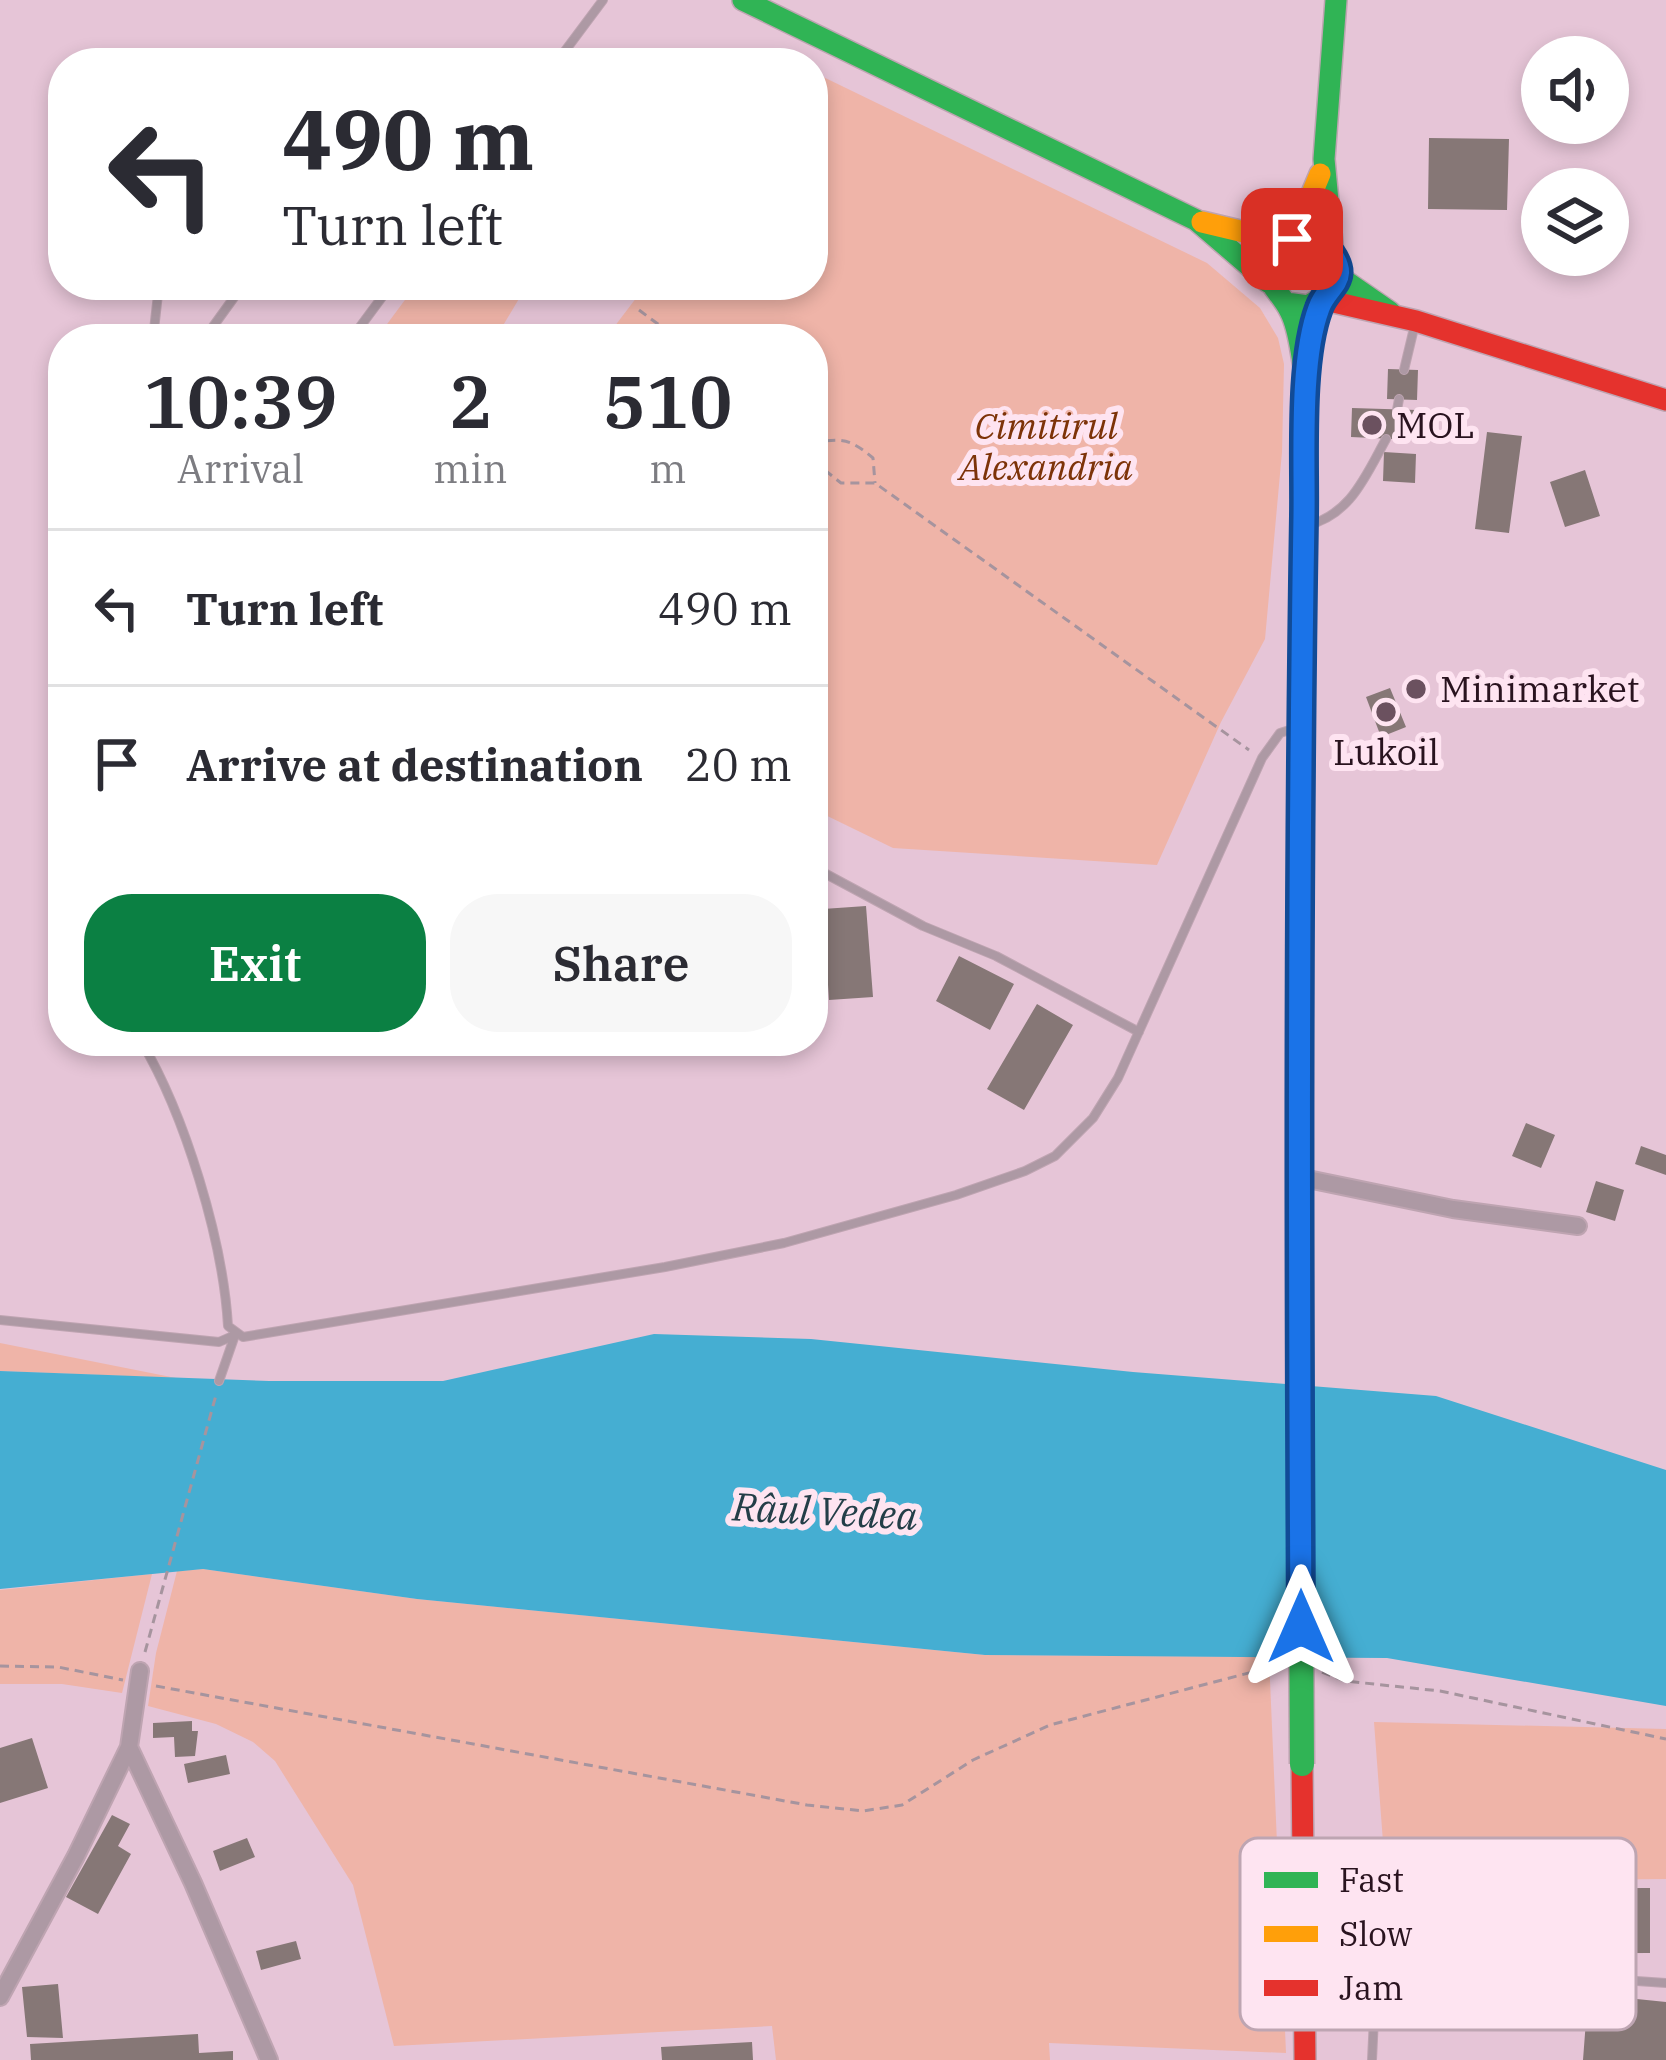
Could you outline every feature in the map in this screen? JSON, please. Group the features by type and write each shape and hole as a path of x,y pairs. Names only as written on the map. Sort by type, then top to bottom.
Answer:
{"main road":[{"path":"743,0 776,8 1196,220 1286,303 1306,381"},
{"path":"1302,1838 1299,728 1306,381 1322,302 1335,265 1326,222 1323,166 1336,0"},
{"path":"1268,282 1270,259 1289,240 1323,166"},
{"path":"1196,220 1289,240 1316,240 1335,265 1405,318"},
{"path":"1286,303 1297,307 1322,302 1405,318 1666,400"},
{"path":"1304,2030 1304,2060"}],"street":[{"path":"1298,1177 1453,1209 1578,1226"},
{"path":"0,1997 129,1747 139,1677"},
{"path":"129,1747 269,2060"}],"lane":[{"path":"567,48 603,0"},
{"path":"361,324 380,300"},
{"path":"1404,370 1405,318"},
{"path":"1304,527 1331,520 1360,486 1386,439"},
{"path":"0,1320 219,1342 235,1334 267,1335 665,1268 784,1243 1025,1171 1055,1156 1093,1118 1118,1078 1262,758 1280,733 1299,728"},
{"path":"828,875 1139,1032"},
{"path":"150,1056 184,1138 226,1287 228,1327 235,1334"},
{"path":"220,1381 235,1334"},
{"path":"1636,1981 1666,1983"},
{"path":"1372,2060 1373,2030"}],"path":[{"path":"639,310 658,324"},
{"path":"828,441 854,442 873,458 875,483"},
{"path":"828,473 841,483 875,483 1262,758"},
{"path":"139,1677 220,1381"},
{"path":"0,1666 139,1677 807,1805 863,1811 902,1805 974,1760 1050,1725 1260,1670 1279,1670"},
{"path":"1316,1670 1345,1681 1440,1690 1666,1739"}],"green space":[{"name":"Cimitirul Alexandria","path":"828,79 1207,263 1260,308 1278,338 1284,364 1282,452 1265,639 1221,722 1157,865 893,848 828,816 828,324 616,324 635,300 828,300"},
{"path":"405,300 518,300 504,324 387,324"},
{"path":"0,1343 176,1378 0,1371"},
{"path":"203,1569 417,1599 985,1655 1269,1657 1277,1838 1240,1838 1240,2030 1285,2030 1286,2053 1049,2043 1050,2060 776,2060 772,2026 394,2046 353,1885 275,1761 253,1742 216,1724 148,1706 177,1571"},
{"path":"152,1574 122,1693 62,1684 0,1684 0,1590"},
{"path":"1374,1722 1666,1729 1666,1879 1636,1879 1636,1838 1383,1838"}],"water":[{"name":"Râul Vedea","path":"654,1334 811,1339 1133,1372 1436,1396 1666,1470 1666,1706 1387,1658 985,1655 417,1599 203,1569 0,1589 0,1371 269,1381 443,1381"}],"building":[{"path":"1429,138 1509,139 1507,210 1428,209"},
{"path":"1388,369 1418,370 1417,400 1387,399"},
{"path":"1352,408 1417,410 1415,440 1351,437"},
{"path":"1487,432 1522,436 1509,533 1475,529"},
{"path":"1384,452 1416,454 1415,483 1383,481"},
{"path":"1585,470 1600,516 1565,527 1550,482"},
{"name":"Lukoil","path":"1390,688 1406,727 1381,737 1366,697"},
{"path":"866,906 873,997 829,1000 828,909"},
{"path":"959,956 1014,984 990,1030 936,1001"},
{"path":"1037,1004 1073,1025 1024,1110 987,1089"},
{"path":"1526,1123 1555,1135 1541,1168 1512,1156"},
{"path":"1641,1146 1666,1155 1666,1175 1635,1164"},
{"path":"1596,1181 1624,1190 1615,1221 1586,1212"},
{"path":"192,1721 192,1731 198,1731 195,1756 175,1757 174,1737 153,1738 153,1723"},
{"path":"32,1738 48,1788 0,1803 0,1748"},
{"path":"226,1755 230,1774 188,1783 184,1764"},
{"path":"112,1815 130,1824 118,1846 131,1854 98,1914 66,1897"},
{"path":"247,1838 255,1857 220,1871 213,1851"},
{"path":"1636,1888 1650,1888 1650,1953 1636,1953"},
{"path":"296,1941 301,1959 261,1970 256,1951"},
{"path":"58,1984 63,2038 27,2037 22,1987"},
{"path":"1636,1999 1666,2002 1666,2060 1583,2060 1585,2030 1636,2030"},
{"path":"198,2034 199,2053 233,2051 233,2060 31,2060 30,2044"},
{"path":"752,2042 753,2060 662,2060 661,2047"}],"traffic: fast":[{"path":"743,0 1196,220 1268,282"},
{"path":"1333,254 1324,159 1336,0"},
{"path":"1286,303 1308,306 1331,292 1336,261 1318,244 1297,240 1280,245 1267,272 1290,311 1304,367"},
{"path":"1338,276 1390,312"},
{"path":"1299,1262 1299,765 1306,381 1319,303"},
{"path":"1299,1262 1302,1764"}],"traffic: slow":[{"path":"1293,239 1320,174"},
{"path":"1202,222 1286,242"}],"traffic: jam":[{"path":"1325,300 1416,321 1666,400"},
{"path":"1302,1764 1303,1838"},
{"path":"1305,2030 1305,2060"}],"place":[{"name":"MOL","path":"1372,425"},
{"name":"Minimarket","path":"1416,689"},
{"name":"Lukoil","path":"1386,712"}],"route":[{"path":"1292,239 1316,240 1333,254 1338,268 1334,289 1319,303 1306,381 1299,765 1301,1627"}]}
